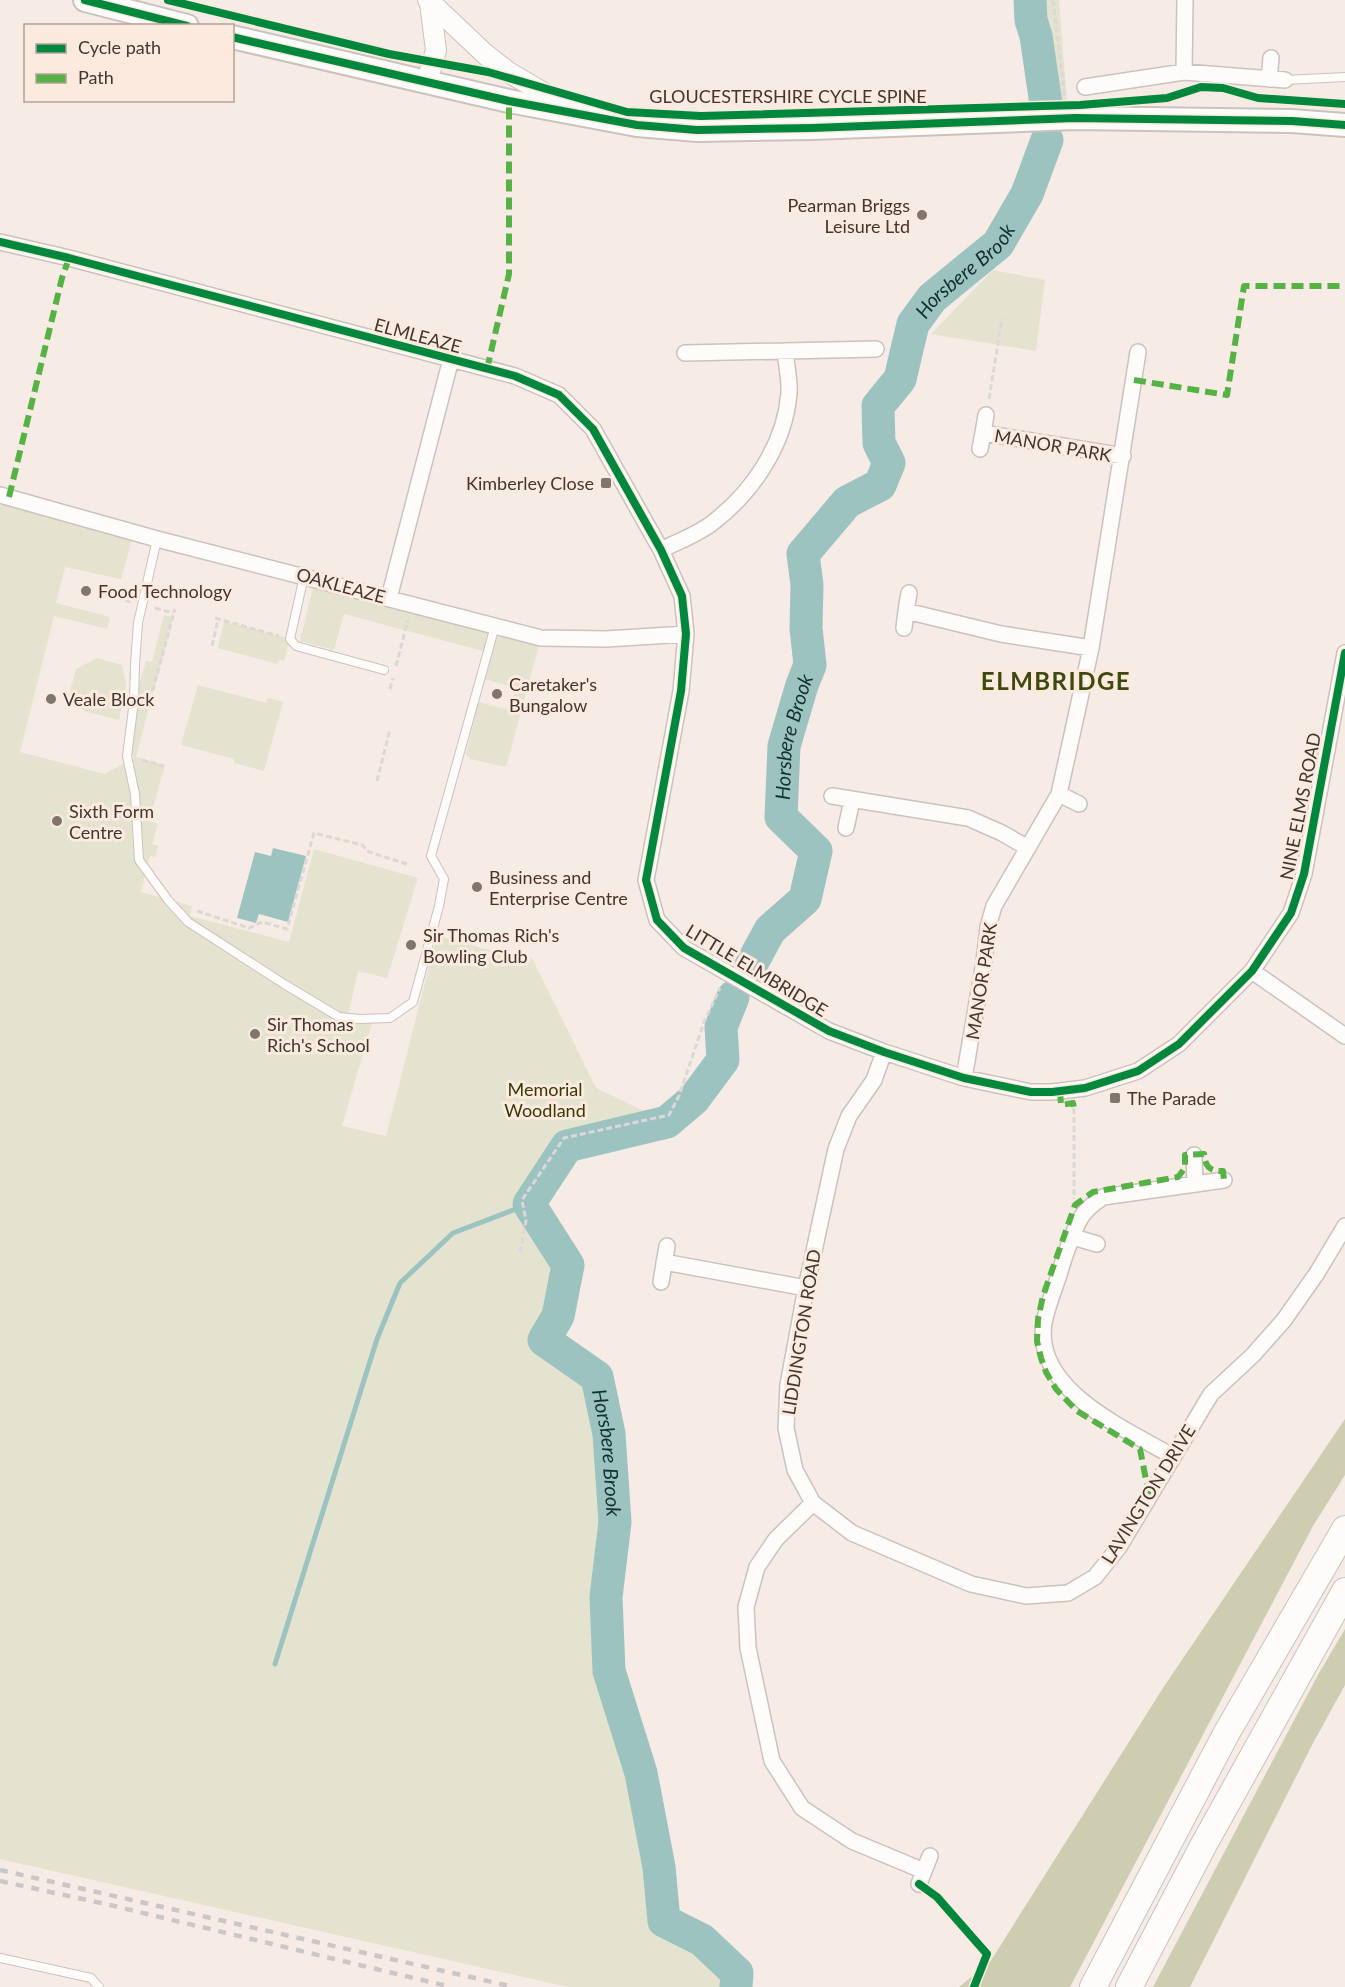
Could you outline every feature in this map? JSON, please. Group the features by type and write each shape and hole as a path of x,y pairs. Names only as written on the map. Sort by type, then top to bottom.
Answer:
{"highway":[{"path":"1093,1987 1221,1744 1345,1529"},
{"path":"1129,1987 1241,1775 1345,1591"}],"main road":[{"path":"85,0 179,24"},
{"path":"234,37 581,115 637,125 697,130 1076,118 1281,121 1345,125"}],"street":[{"path":"1184,72 1185,0"},
{"path":"427,82 436,50 429,2"},
{"path":"429,2 508,72 581,115"},
{"path":"1269,80 1271,58"},
{"path":"1085,87 1184,72 1285,80"},
{"name":"ELMLEAZE","path":"0,242 515,376 559,395 593,429 661,550 682,596 686,634"},
{"path":"685,353 876,349"},
{"path":"661,550 709,526 736,503 757,477 774,447 785,418 789,390 785,351"},
{"name":"MANOR PARK","path":"964,1078 988,927 994,906 1059,794 1091,648 1138,352"},
{"name":"ELMLEAZE","path":"388,598 451,359"},
{"name":"MANOR PARK","path":"980,449 986,415"},
{"name":"MANOR PARK","path":"983,433 1123,456"},
{"name":"OAKLEAZE","path":"1,499 541,638 606,639 686,634"},
{"path":"904,628 909,593"},
{"path":"906,611 1001,634 1091,648"},
{"name":"LITTLE ELMBRIDGE","path":"686,634 681,691 646,880 657,920 684,948 829,1031 884,1052"},
{"name":"NINE ELMS ROAD","path":"884,1052 964,1078 1031,1092 1052,1092 1085,1088 1138,1071 1179,1044 1252,971 1291,913 1305,874 1345,653"},
{"path":"1059,794 1079,804"},
{"path":"831,796 968,818 1028,848"},
{"path":"846,828 852,800"},
{"path":"1252,971 1345,1036"},
{"name":"LIDDINGTON ROAD","path":"813,1503 795,1470 786,1428 788,1385 836,1149 849,1116 873,1080 884,1052"},
{"path":"1194,1155 1195,1183"},
{"path":"1172,1456 1089,1408 1065,1386 1050,1363 1044,1324 1062,1264 1080,1219 1090,1207 1103,1197 1224,1180"},
{"name":"LAVINGTON DRIVE","path":"813,1503 852,1533 971,1584 1026,1596 1068,1593 1095,1577 1119,1547 1211,1394 1284,1320 1317,1273 1345,1226"},
{"path":"1073,1237 1097,1245"},
{"path":"660,1282 667,1246"},
{"path":"664,1262 806,1288"},
{"path":"813,1503 776,1539 757,1567 746,1607 748,1648 772,1761 802,1808 852,1841 921,1878 930,1856"}],"lane":[{"path":"1285,80 1345,77"},
{"path":"158,538 138,623 134,701 127,756 135,794 139,860 168,900 188,922 339,1017 360,1020 390,1018 412,1002 439,906 444,879 431,856 495,626"},
{"path":"304,576 290,639 296,646 384,670"},
{"path":"0,1958 91,1978 99,1987"}],"path":[{"path":"1053,0 1069,106"},
{"path":"986,415 1002,318"},
{"path":"390,689 413,604"},
{"path":"145,716 175,609"},
{"path":"212,646 216,619 290,639"},
{"path":"378,781 390,729"},
{"path":"195,910 249,928 262,922 287,929 314,833 362,845 369,852 407,864"},
{"path":"520,1252 526,1217 522,1200 564,1138 669,1115 679,1096 704,1022 727,973"},
{"path":"1074,1108 1075,1205"}],"green space":[{"path":"1016,0 1059,0 1067,101 1031,105"},
{"path":"993,270 1045,280 1036,351 931,334"},
{"name":"Memorial Woodland","path":"3,496 134,532 121,579 65,567 56,603 110,617 107,629 54,616 20,752 105,774 135,757 127,751 143,672 146,661 152,662 164,615 173,617 136,757 165,765 149,821 158,824 152,844 158,846 155,857 150,856 141,892 192,906 190,916 289,942 314,849 418,878 387,978 358,971 348,1016 372,1023 342,1126 386,1136 437,935 530,962 531,956 596,1088 667,1122 567,1146 529,1204 568,1265 558,1316 544,1340 597,1377 609,1434 615,1522 606,1597 609,1671 641,1773 659,1867 664,1921 702,1940 737,1973 736,1987 568,1987 0,1859 0,507"},
{"path":"315,579 541,638 506,767 471,759 466,755 478,702 509,710 516,688 481,678 487,652 344,614 334,650 300,641"},
{"path":"224,621 290,639 284,661 279,660 277,664 218,648"},
{"path":"97,658 122,665 126,684 119,720 84,711 70,691 76,669"},
{"path":"198,685 266,703 268,698 283,702 264,771 234,763 234,759 181,745"},
{"path":"1345,1419 1345,1475 1313,1526 1070,1987 959,1987 990,1962 1163,1688"},
{"path":"1345,1629 1345,1685 1312,1745 1190,1987 1153,1987 1319,1673"}],"water":[{"path":"273,848 306,856 288,922 259,914 256,923 237,918 255,852 271,856"}],"waterway":[{"name":"Horsbere Brook","path":"1030,0 1031,20 1036,36 1046,104"},
{"name":"Horsbere Brook","path":"751,965 770,930 805,899 816,851 781,817 784,746 810,665 806,628 807,585 803,554 847,502 880,485 889,463 879,443 878,406 900,379 913,324 932,298 998,244 1027,194 1047,140"},
{"name":"Horsbere Brook","path":"733,997 721,1027 723,1060 694,1099 667,1122 567,1146 529,1204 568,1265 558,1316 544,1340 597,1377 609,1434 615,1522 606,1597 609,1671 641,1773 659,1867 664,1921 702,1940 737,1973 736,1987"},
{"path":"275,1664 377,1339 400,1283 453,1233 529,1204"}],"railway":[{"path":"0,1870 514,1987"},
{"path":"0,1881 110,1905 451,1987"}],"marked path":[{"path":"487,369 509,274 509,101"},
{"path":"9,497 62,278 69,258"},
{"path":"1134,380 1227,395 1244,286 1345,286"},
{"path":"1060,1091 1061,1105 1073,1103 1074,1108"},
{"path":"1149,1495 1140,1449 1077,1411 1056,1389 1046,1372 1037,1341 1038,1319 1043,1296 1075,1205 1093,1192 1178,1177 1185,1168 1185,1155 1204,1154 1209,1167 1223,1171 1224,1180"}],"cycle path":[{"path":"85,0 179,24"},
{"name":"GLOUCESTERSHIRE CYCLE SPINE","path":"168,0 389,54 488,72 627,112 701,116 1080,105 1167,98 1201,87 1223,88 1258,98 1345,104"},
{"path":"234,37 509,101 637,125 697,130 1075,118 1292,121 1345,125"},
{"path":"0,242 69,258 515,376 559,395 593,429 661,550 682,596 686,634 681,691 646,880 657,920 684,948 829,1031 964,1078 1031,1092 1052,1092 1085,1088 1138,1071 1179,1044 1252,971 1291,913 1304,874 1345,653"},
{"path":"919,1884 937,1897 987,1954 974,1987"}],"place":[{"name":"Pearman Briggs Leisure Ltd","path":"922,215"},
{"name":"Kimberley Close","path":"606,483"},
{"name":"Food Technology","path":"86,591"},
{"name":"Caretaker's Bungalow","path":"497,694"},
{"name":"Veale Block","path":"51,699"},
{"name":"Sixth Form Centre","path":"57,821"},
{"name":"Business and Enterprise Centre","path":"477,887"},
{"name":"Sir Thomas Rich's Bowling Club","path":"411,945"},
{"name":"Sir Thomas Rich's School","path":"255,1034"},
{"name":"The Parade","path":"1115,1098"}],"district":[{"name":"ELMBRIDGE","path":"1056,680"}]}
